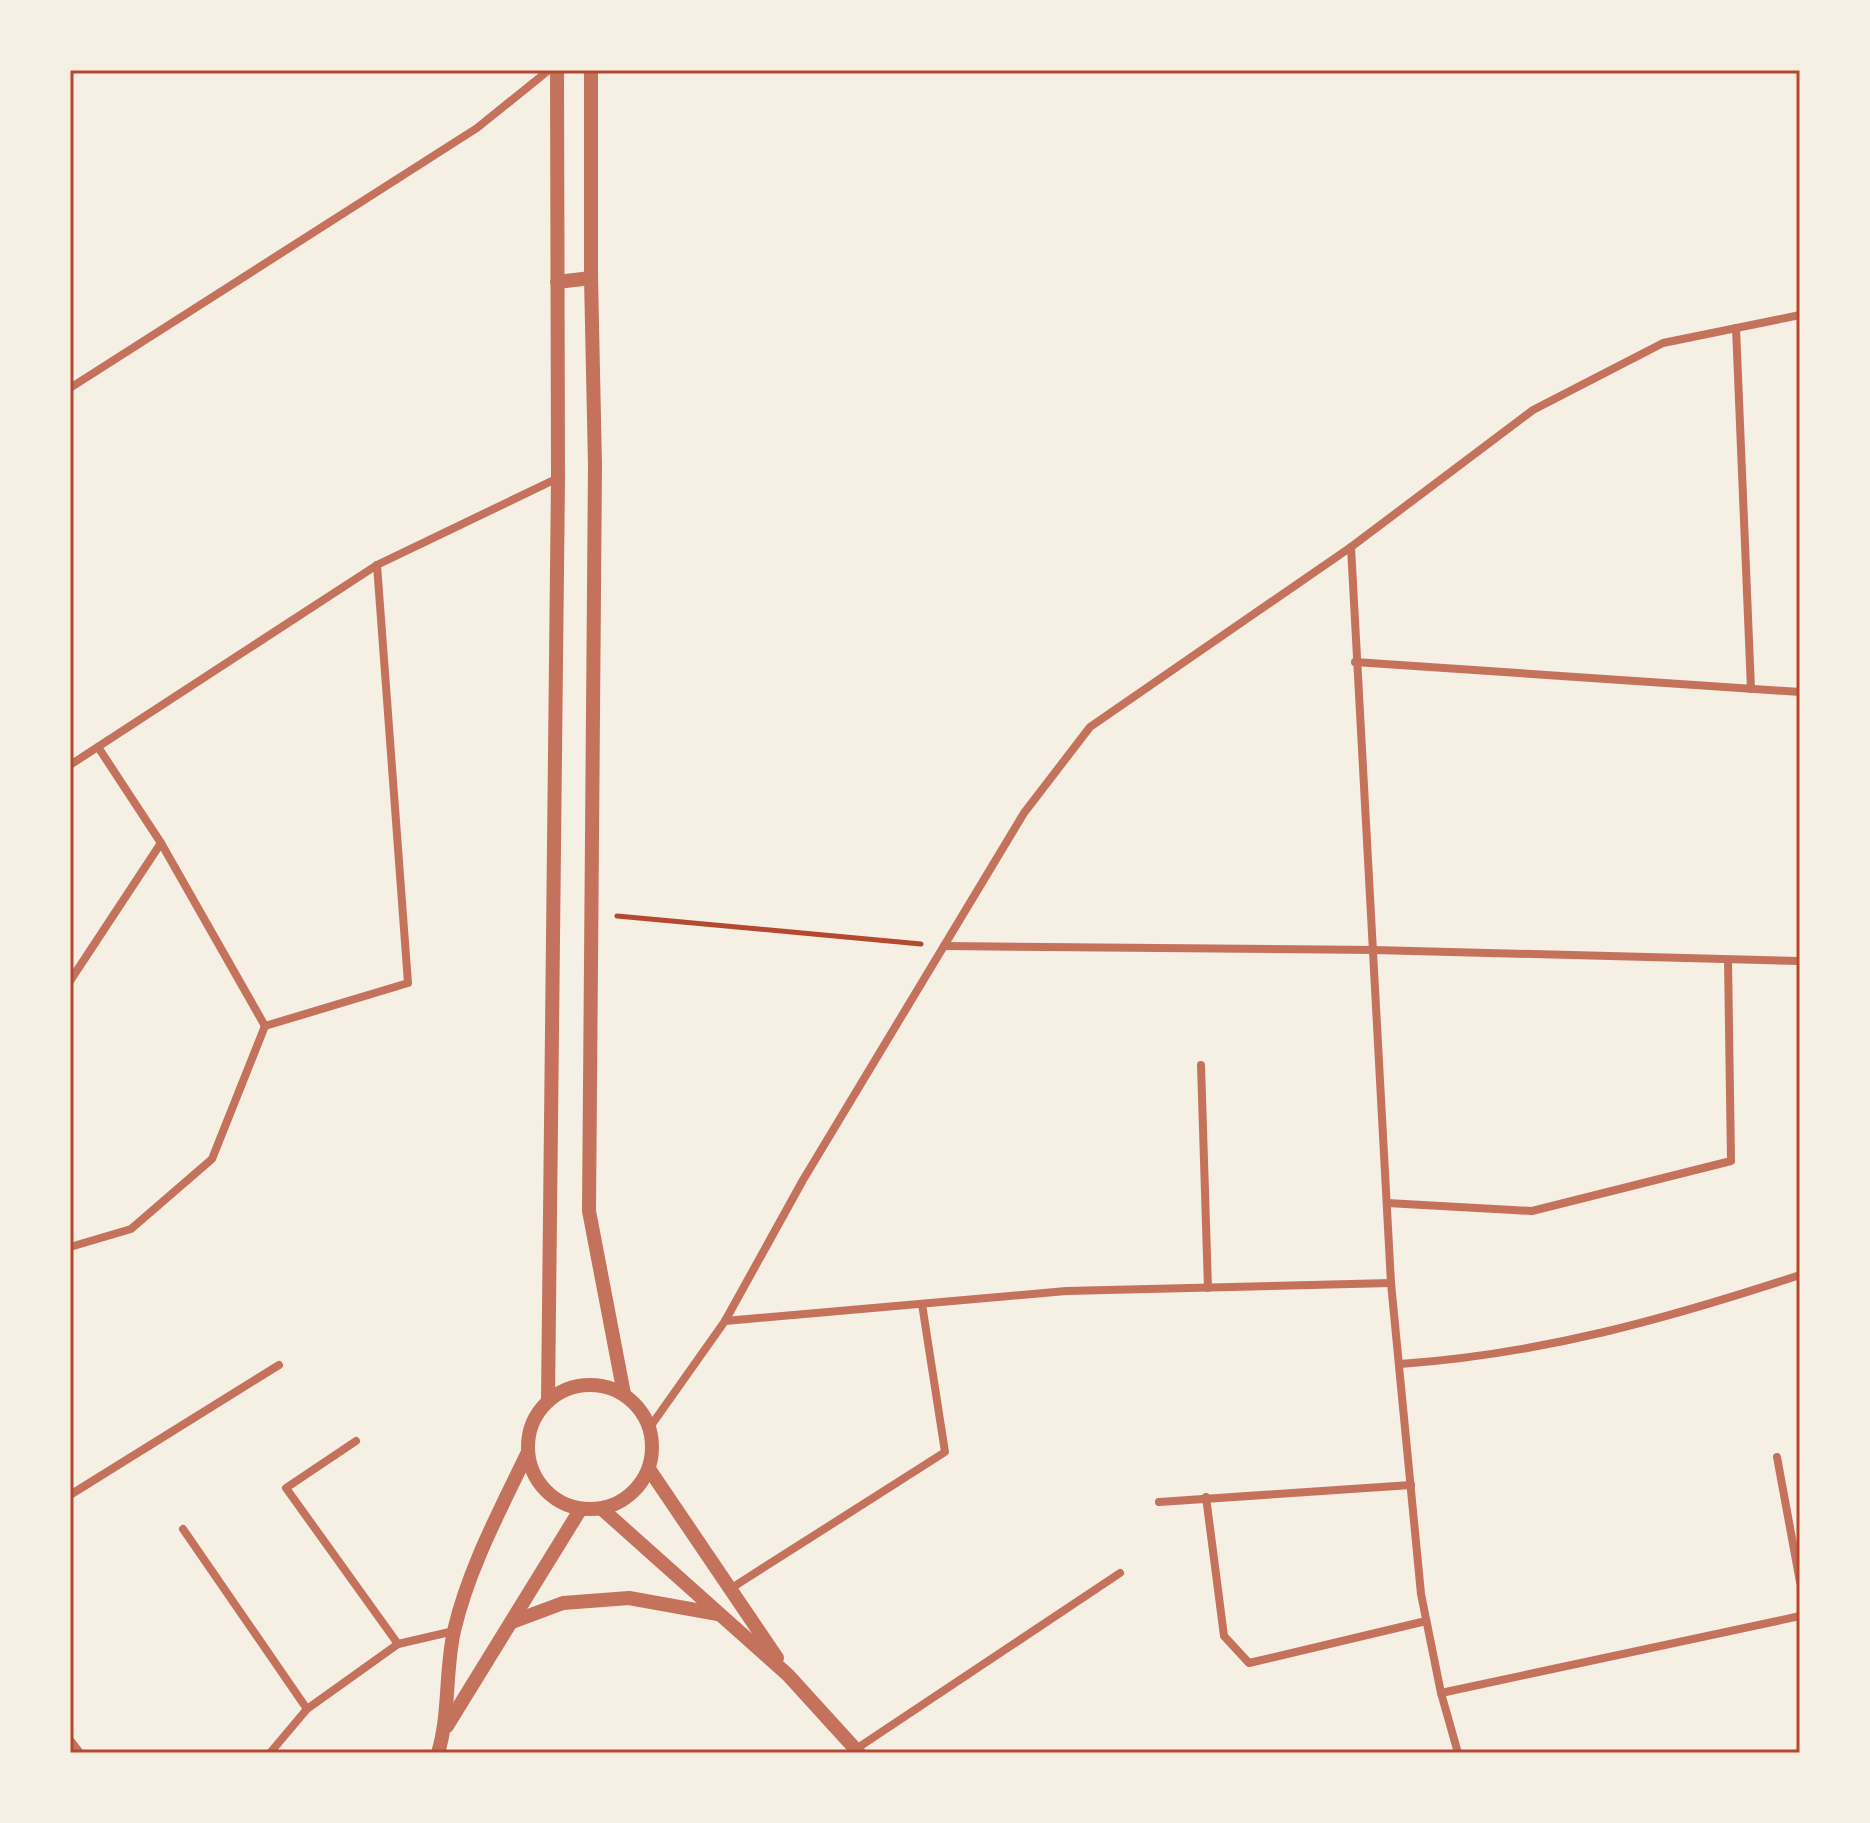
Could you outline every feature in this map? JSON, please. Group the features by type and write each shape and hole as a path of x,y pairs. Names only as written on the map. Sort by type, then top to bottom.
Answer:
{"street":[{"path":"70,388 477,128 549,70"},
{"path":"548,1400 558,478 557,70"},
{"path":"591,70 595,465 589,1211 624,1394"},
{"path":"557,282 591,278"},
{"path":"650,1427 725,1321 803,1180 1024,813 1090,727 1351,547 1533,410 1663,343 1800,315"},
{"path":"1736,328 1751,689"},
{"path":"70,765 377,565 558,478"},
{"path":"1351,547 1391,1283 1426,1621 1458,1753"},
{"path":"265,1026 408,983 377,565"},
{"path":"1355,662 1800,692"},
{"path":"98,747 161,843 265,1026"},
{"path":"70,981 161,843"},
{"path":"944,946 1374,950 1800,961"},
{"path":"1387,1203 1532,1211 1731,1161 1728,960"},
{"path":"70,1247 131,1229 212,1159 265,1026"},
{"path":"1201,1065 1208,1288"},
{"path":"1400,1364 1483,1358 1650,1322 1800,1275"},
{"path":"725,1321 1066,1291 1391,1283"},
{"path":"730,1589 945,1452 922,1304"},
{"path":"70,1495 279,1365"},
{"path":"585,1385 605,1386 624,1394 639,1408 650,1427 653,1448 649,1469 639,1488 622,1502 602,1509 580,1510 560,1502 544,1490 533,1473 527,1454 528,1434 548,1400 566,1389 585,1385"},
{"path":"356,1441 286,1488 398,1644"},
{"path":"438,1753 445,1730 454,1631 500,1510 527,1454"},
{"path":"1777,1457 1800,1582"},
{"path":"649,1469 788,1675"},
{"path":"1159,1502 1411,1485"},
{"path":"1206,1497 1224,1636 1249,1663 1426,1621"},
{"path":"602,1509 788,1675 857,1751 1120,1573"},
{"path":"445,1730 580,1510"},
{"path":"183,1529 307,1709"},
{"path":"512,1622 563,1603 629,1598 719,1614"},
{"path":"1441,1693 1800,1616"},
{"path":"270,1753 307,1709 398,1644 454,1631"},
{"path":"70,1740 80,1753"}],"path":[{"path":"592,914 944,946"}]}
